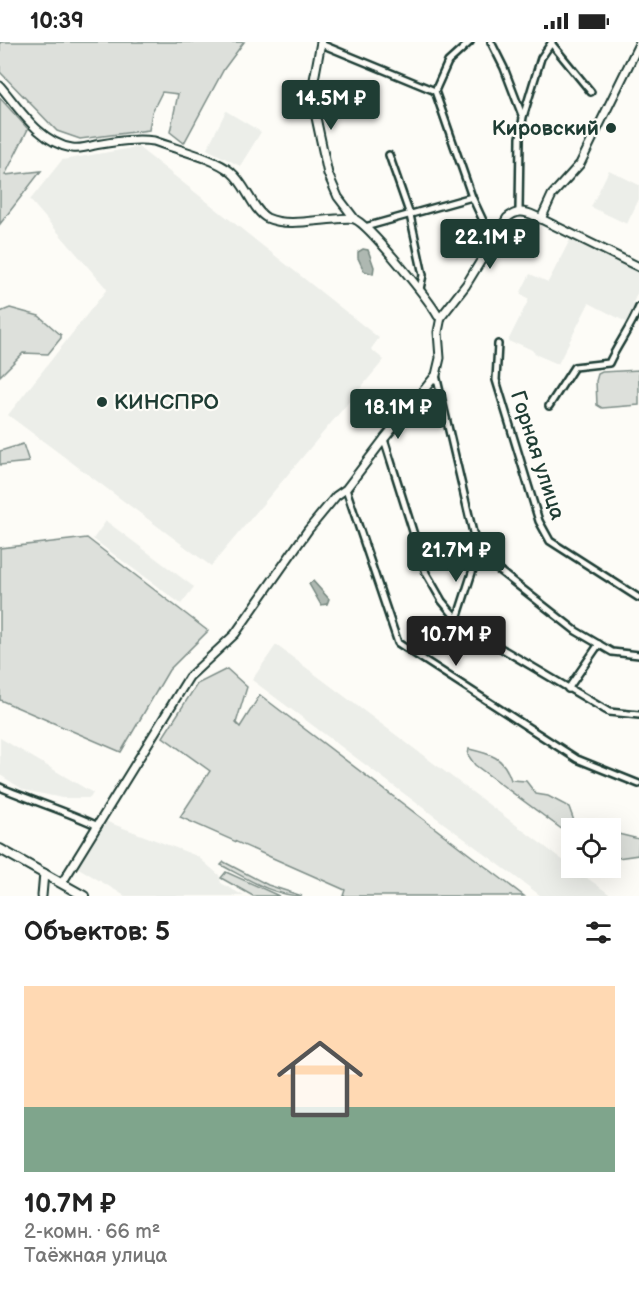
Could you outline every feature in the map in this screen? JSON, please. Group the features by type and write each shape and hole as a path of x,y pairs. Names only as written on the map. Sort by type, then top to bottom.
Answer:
{"main road":[{"path":"0,849 84,896"}],"street":[{"path":"470,42 448,62 435,91 472,198 493,242"},
{"path":"491,42 523,117"},
{"path":"519,211 520,138 523,117 541,58 551,42 591,92"},
{"path":"435,91 321,43 313,85 314,108 328,174 338,197 354,218 365,227 420,289 438,316 441,317"},
{"path":"541,219 552,195 580,164 639,44"},
{"path":"0,86 46,137 65,146 74,148 115,142 154,141 218,163 232,172 248,192 258,212 267,218 279,222 354,218"},
{"path":"389,155 410,214 423,275 420,289"},
{"path":"365,227 472,198"},
{"path":"63,883 189,677 235,634 308,530 336,496 346,489 436,375 440,358 438,332 441,317 466,285 507,218 519,211 541,219 639,267"},
{"path":"549,406 574,368 609,363 631,326 639,307"},
{"name":"Горная улица","path":"498,344 496,380 539,521 550,541 639,598"},
{"path":"436,375 478,554 457,619"},
{"path":"384,439 426,573 442,600 457,619 482,637 609,712 639,715"},
{"path":"346,489 398,643 577,759 639,784"},
{"path":"478,554 576,631 612,652 639,655"},
{"path":"568,689 599,644"},
{"path":"0,786 98,826"},
{"path":"42,896 44,873"}],"shaded area":[{"path":"0,42 244,42 224,69 184,143 170,132 178,94 162,92 152,112 149,130 80,139 57,131 0,72"},
{"path":"0,98 28,129 5,175 41,171 0,224"},
{"path":"226,111 261,132 240,166 207,149"},
{"path":"138,147 379,338 371,349 384,360 211,566 8,415 107,289 30,200 62,160"},
{"path":"609,170 639,185 639,199 627,224 591,207"},
{"path":"571,238 639,271 639,289 633,303 638,306 628,323 589,303 558,364 517,343 508,341 529,299 520,294 530,274 548,282"},
{"path":"363,249 368,250 374,267 373,274 364,271 358,258 358,252"},
{"path":"10,308 39,316 61,335 61,338 48,354 23,353 0,376 0,312"},
{"path":"639,370 639,405 602,408 597,405 598,374"},
{"path":"23,444 29,462 0,465 0,451"},
{"path":"106,521 194,587 181,604 93,539"},
{"path":"87,538 208,631 169,670 121,752 0,700 0,548"},
{"path":"313,581 329,599 327,604 321,605 309,584"},
{"path":"276,645 561,859 561,878 587,878 612,896 541,896 252,680"},
{"path":"227,669 247,687 236,723 240,727 260,695 524,896 343,896 345,890 180,817 210,771 163,737 197,684"},
{"path":"0,738 93,793 90,798 62,798 24,790 0,775"},
{"path":"469,749 496,758 505,766 511,780 526,781 536,794 548,796 569,807 573,818 561,818 561,829 475,765 468,755"},
{"path":"105,821 197,856 219,875 221,883 244,896 125,896 77,867"},
{"path":"621,835 639,839 638,855 621,858"},
{"path":"224,862 268,885 302,896 281,893 260,885 221,865"},
{"path":"226,872 279,896 253,896 221,878"}],"place":[{"name":"Кировский","path":"611,128"},
{"name":"КИНСПРО","path":"102,402"}]}
